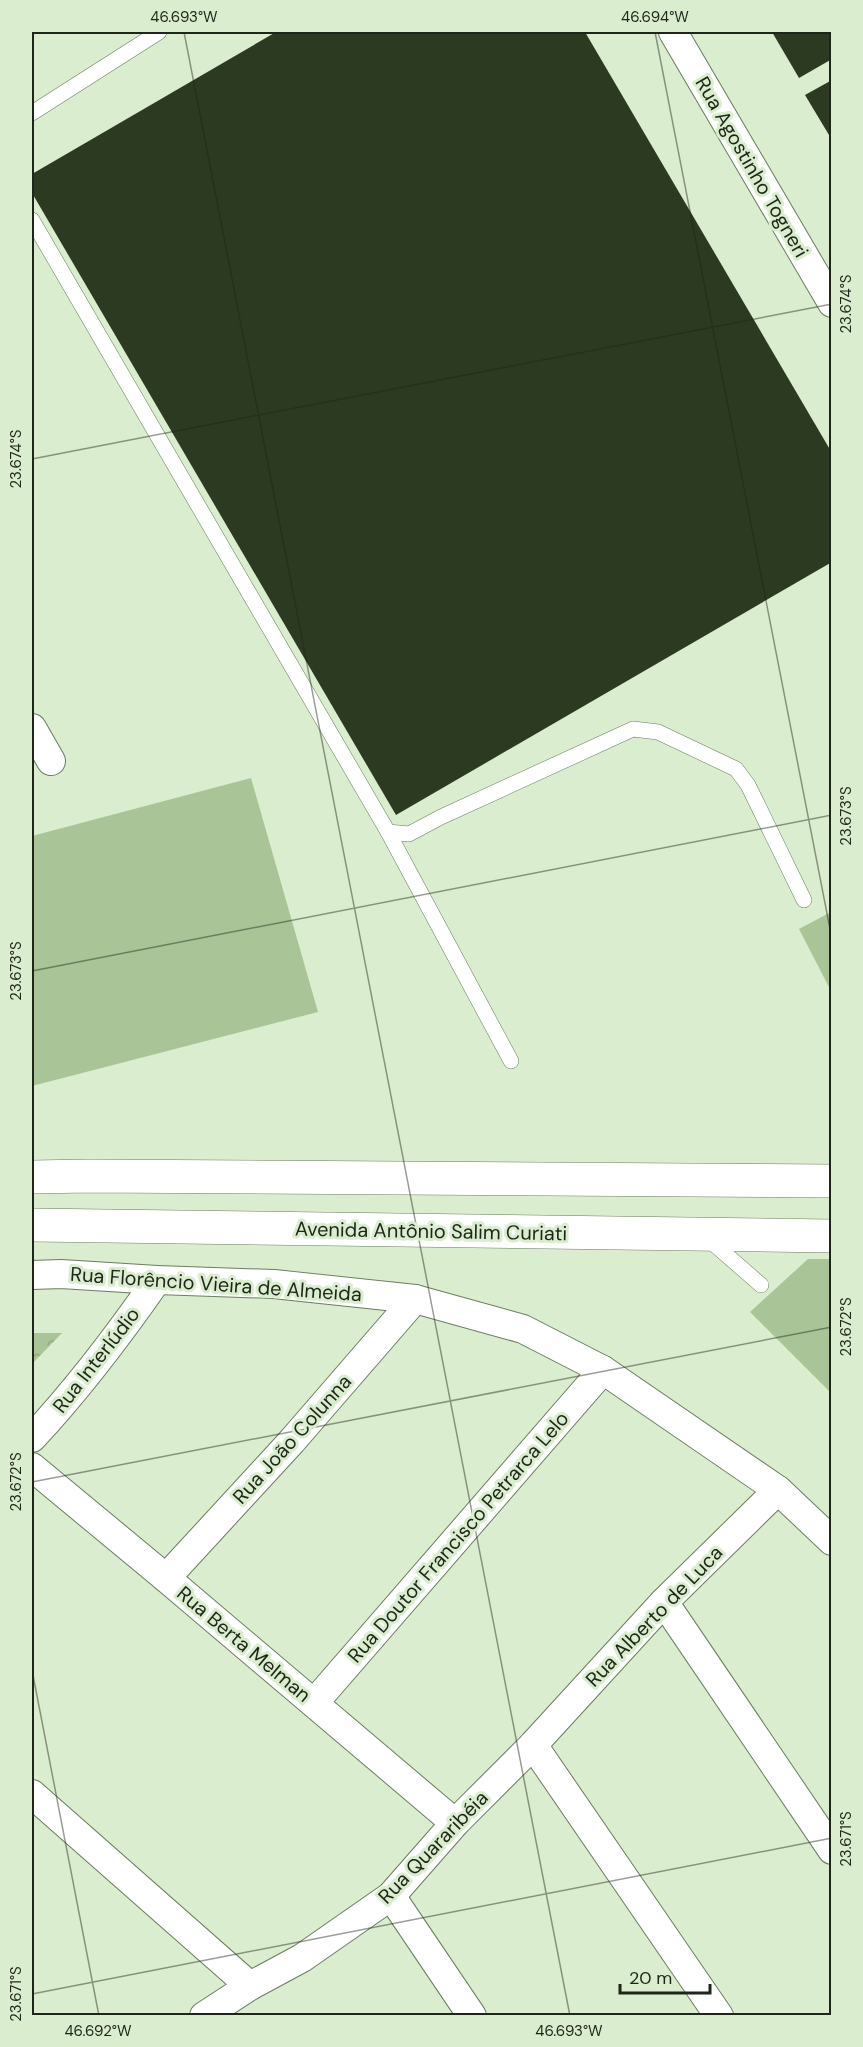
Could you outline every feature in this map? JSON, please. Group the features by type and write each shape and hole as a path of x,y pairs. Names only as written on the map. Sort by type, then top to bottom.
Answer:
{"street":[{"name":"Rua Agostinho Togneri","path":"673,32 831,303"},
{"path":"32,728 51,760"},
{"path":"32,1177 831,1181"},
{"name":"Avenida Antônio Salim Curiati","path":"32,1225 831,1236"},
{"name":"Rua Florêncio Vieira de Almeida","path":"32,1275 61,1274 274,1284 415,1299 523,1329 603,1370 778,1490 831,1541"},
{"name":"Rua Interlúdio","path":"32,1438 65,1403 113,1343 157,1280"},
{"name":"Rua João Colunna","path":"166,1578 292,1441 415,1299"},
{"name":"Rua Doutor Francisco Petrarca Lelo","path":"314,1703 603,1370"},
{"name":"Rua Berta Melman","path":"32,1467 455,1823"},
{"name":"Rua Alberto de Luca","path":"533,1744 664,1602 778,1490"},
{"path":"664,1602 831,1850"},
{"path":"533,1744 719,2016"},
{"name":"Rua Quararibéia","path":"204,2016 250,1986 302,1958 391,1896 455,1823 533,1744"},
{"path":"32,1794 250,1986"},
{"path":"391,1896 472,2016"}],"lane":[{"path":"32,113 159,32"},
{"path":"32,220 388,832 510,1061"},
{"path":"388,832 409,834 441,817 633,729 658,732 736,769 748,784 804,900"},
{"path":"703,1234 761,1285"}],"green space":[{"path":"251,778 318,1012 32,1086 32,836"},
{"path":"831,912 831,991 799,929"},
{"path":"808,1259 831,1259 831,1393 750,1312"},
{"path":"32,1333 62,1333 32,1364"}],"building":[{"path":"276,32 585,32 832,453 832,562 396,815 32,193 32,174"},
{"path":"772,32 832,32 832,59 799,78"},
{"path":"832,80 832,140 805,95"}]}
